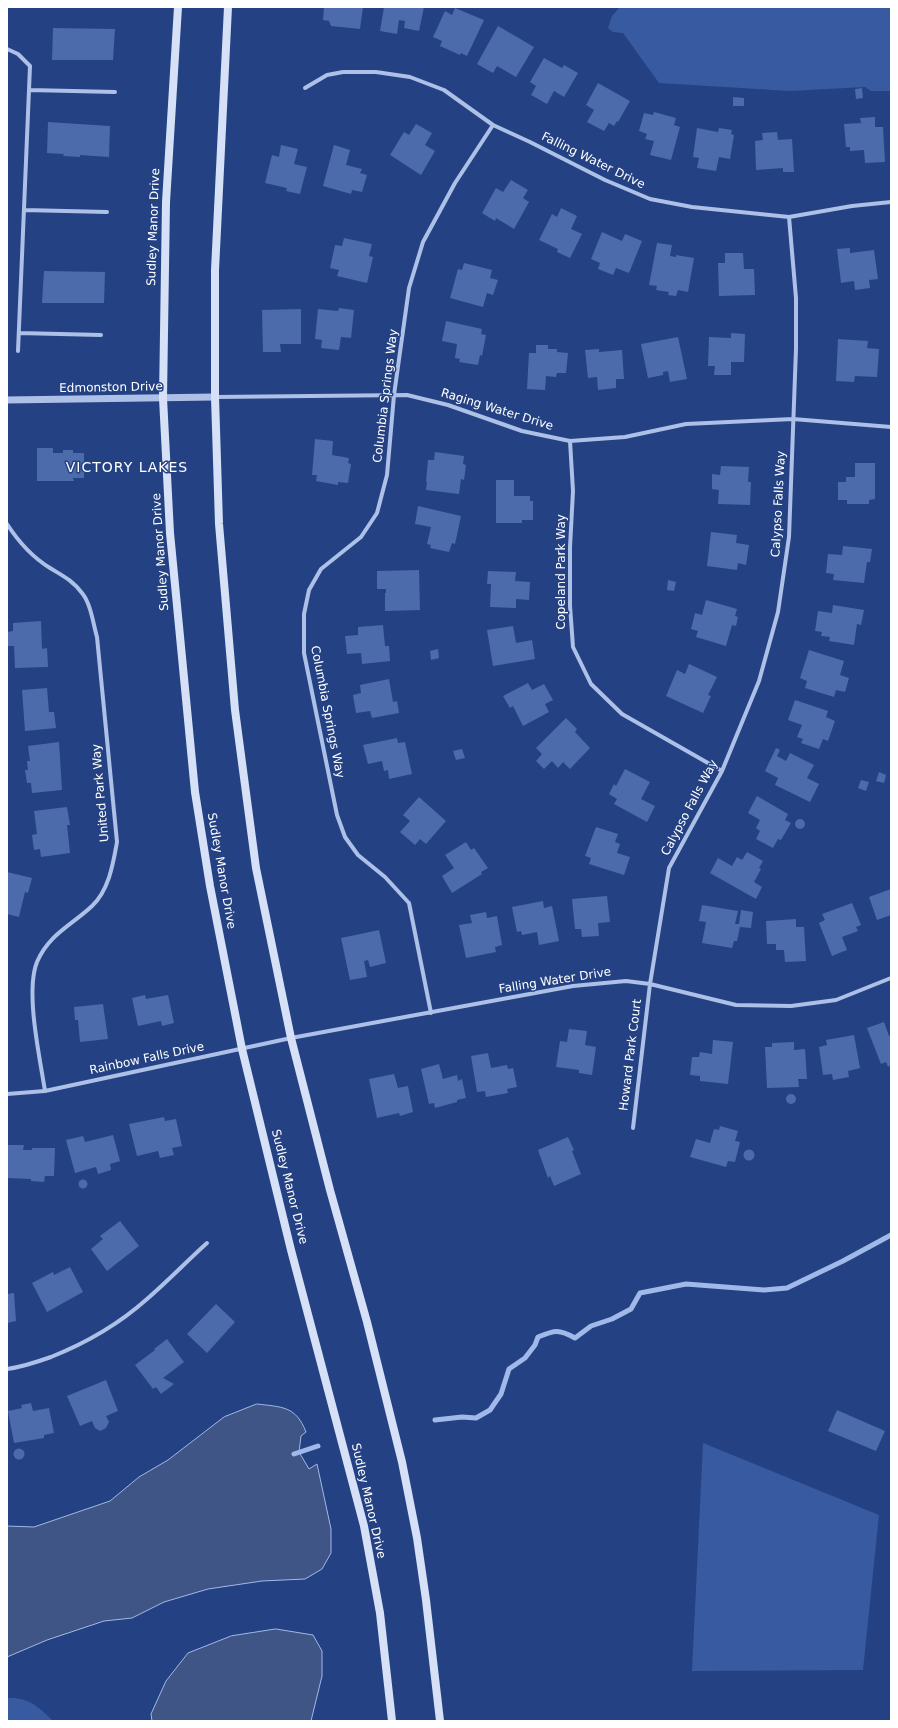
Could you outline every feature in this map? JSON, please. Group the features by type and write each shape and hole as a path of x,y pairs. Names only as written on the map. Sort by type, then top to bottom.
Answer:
{"main road":[{"name":"Sudley Manor Drive","path":"178,7 166,202 163,398 170,533 195,792 210,886 242,1049 291,1250 364,1526 380,1613 392,1721"},
{"path":"228,7 215,270 215,397 219,524 235,710 256,868 291,1038 330,1190 367,1322 402,1462 417,1538 425,1592 440,1721"}],"street":[{"path":"7,49 18,54 30,66 18,350"},
{"name":"Falling Water Drive","path":"305,88 327,75 343,72 376,72 410,77 444,90 493,125 605,180 650,199 692,207 789,217 852,206 891,202"},
{"path":"30,90 115,92"},
{"name":"Columbia Springs Way","path":"431,1013 409,903 385,877 358,855 345,837 337,815 304,653 304,614 309,590 321,569 361,537 377,513 387,475 394,395 409,288 423,242 455,183 493,125"},
{"path":"24,210 108,212"},
{"name":"Calypso Falls Way","path":"650,984 669,868 722,771 759,681 778,612 789,537 796,349 796,298 789,217"},
{"path":"19,333 100,335"},
{"name":"Raging Water Drive","path":"215,397 407,395 448,405 522,431 570,441 625,437 686,424 793,418 891,427"},
{"name":"Edmonston Drive","path":"7,400 215,397"},
{"name":"Copeland Park Way","path":"570,441 573,491 570,547 570,606 573,647 591,684 622,714 722,771"},
{"name":"United Park Way","path":"7,524 16,539 31,554 50,568 66,577 83,594 90,612 97,637 117,842 114,860 107,884 93,906 52,939 37,962 32,986 45,1091"},
{"name":"Falling Water Drive","path":"291,1038 573,986 626,981 650,984 736,1005 791,1006 836,1000 891,978"},
{"name":"Howard Park Court","path":"633,1128 650,984"},
{"name":"Rainbow Falls Drive","path":"7,1094 45,1091 291,1038"},
{"path":"7,1368 50,1357 75,1348 97,1335 119,1321 147,1299 207,1243"}],"shaded area":[{"path":"620,7 891,7 891,91 871,91 865,87 790,91 659,83 623,33 613,32 608,28 612,16"},
{"path":"257,1404 287,1409 298,1417 306,1432 301,1436 299,1452 309,1469 317,1464 331,1529 331,1553 322,1569 305,1579 262,1581 208,1589 164,1602 132,1618 104,1621 47,1640 7,1657 7,1526 34,1527 110,1501 139,1477 168,1460 224,1417"},
{"path":"703,1443 879,1515 863,1670 692,1671"},
{"path":"276,1629 313,1635 322,1651 322,1676 311,1721 152,1721 151,1714 166,1681 188,1653 231,1636"},
{"path":"7,1698 28,1701 43,1711 53,1721 7,1721"}],"building":[{"path":"324,7 363,7 360,29 331,26 329,21 323,20"},
{"path":"384,7 424,7 419,31 404,28 405,21 399,20 397,34 380,31"},
{"path":"455,8 484,20 467,56 461,53 460,55 440,46 442,41 433,37 445,11 452,15"},
{"path":"498,26 534,47 516,77 497,66 493,73 477,64"},
{"path":"53,28 115,29 113,60 52,60"},
{"path":"544,58 562,68 564,65 578,73 564,97 554,91 547,104 531,95 536,86 530,82"},
{"path":"598,83 630,101 618,122 617,121 614,126 609,123 604,131 587,122 594,110 586,105"},
{"path":"862,88 863,98 856,99 855,89"},
{"path":"733,97 744,98 744,106 733,106"},
{"path":"654,112 676,118 674,125 680,127 671,160 650,155 654,141 645,139 647,134 639,131 644,113 653,115"},
{"path":"875,117 875,127 883,127 885,162 865,163 864,150 850,151 850,147 846,147 844,124 861,123 860,118"},
{"path":"48,122 110,126 109,157 80,155 80,157 63,156 64,154 47,153"},
{"path":"416,124 432,133 425,145 435,151 421,175 390,155 404,132 409,135"},
{"path":"697,128 718,132 719,128 732,130 731,134 734,135 730,159 719,157 716,171 697,168 699,158 693,157"},
{"path":"777,132 778,140 792,139 794,172 783,172 783,168 756,170 755,141 763,140 762,133"},
{"path":"281,145 298,149 294,164 307,167 300,194 286,191 287,188 265,183 272,155 279,157"},
{"path":"334,145 350,150 346,165 362,169 360,173 367,175 362,192 352,190 351,194 323,186"},
{"path":"511,180 528,190 523,198 529,202 514,229 496,218 495,221 482,213 496,188 503,192"},
{"path":"561,208 577,216 571,229 582,234 570,258 557,252 558,249 539,240 552,214 557,217"},
{"path":"602,232 622,241 625,234 642,241 629,273 616,268 613,275 598,269 600,263 591,259"},
{"path":"344,238 372,244 369,256 373,257 367,283 337,276 339,270 330,268 335,245 342,246"},
{"path":"657,243 672,245 670,256 676,257 676,255 694,258 688,292 678,290 676,296 668,295 669,292 656,290 657,286 649,285"},
{"path":"850,248 850,253 874,250 878,279 869,280 870,288 855,290 854,281 841,283 837,249"},
{"path":"725,253 743,253 744,269 754,269 755,295 719,296 718,263 725,263"},
{"path":"464,263 492,270 490,278 498,280 493,295 487,293 483,307 450,298 458,269 462,270"},
{"path":"44,271 105,272 104,303 42,303"},
{"path":"339,308 354,310 351,338 341,337 339,350 321,348 322,340 315,339 318,309 338,311"},
{"path":"301,309 301,344 280,344 281,352 263,352 262,310"},
{"path":"446,321 482,329 481,334 486,335 482,356 480,355 478,365 459,362 460,359 455,358 457,344 442,341"},
{"path":"731,333 745,334 744,362 731,362 731,375 714,375 715,366 708,366 709,337 731,338"},
{"path":"678,337 687,379 670,382 668,371 663,372 663,375 648,378 641,344"},
{"path":"838,339 868,341 867,348 879,349 877,377 855,376 854,382 836,381"},
{"path":"536,345 548,345 548,349 557,349 557,352 568,353 566,373 557,373 556,377 546,376 545,390 527,389 529,353 536,353"},
{"path":"599,349 599,352 622,350 624,379 616,379 616,388 598,390 597,377 588,378 585,350"},
{"path":"315,439 333,441 332,455 349,458 348,463 351,464 348,483 338,482 338,485 316,481 317,475 312,475"},
{"path":"37,448 53,448 53,453 63,453 63,450 73,450 73,453 84,453 84,478 73,478 74,481 37,481"},
{"path":"435,452 464,456 463,464 466,465 464,480 461,479 459,494 426,490 428,460 434,460"},
{"path":"855,463 875,463 875,499 869,500 869,504 847,504 847,500 838,500 838,482 846,482 846,477 855,477"},
{"path":"721,466 749,467 748,482 751,482 750,505 718,504 719,490 712,489 712,474 720,475"},
{"path":"496,480 514,480 514,496 530,496 530,501 533,501 533,520 522,520 522,523 496,523"},
{"path":"418,506 461,516 455,544 452,543 449,552 430,548 431,545 427,544 431,527 415,524"},
{"path":"711,532 737,535 736,543 749,545 746,565 738,563 737,570 707,566"},
{"path":"843,546 872,549 870,562 867,562 864,583 833,580 834,574 826,573 828,554 842,555"},
{"path":"419,570 420,610 385,611 386,589 377,589 377,571"},
{"path":"488,571 516,572 515,581 530,582 529,600 516,599 516,608 490,607 491,584 487,584"},
{"path":"668,580 676,582 674,591 667,590"},
{"path":"706,600 737,609 735,616 738,617 736,626 732,625 726,646 696,637 698,631 691,629 695,613 702,615"},
{"path":"833,605 864,610 861,625 857,624 854,645 829,641 830,637 821,636 822,632 815,631 818,611 832,613"},
{"path":"41,621 42,649 47,648 48,667 15,668 14,646 7,646 7,632 13,631 13,623"},
{"path":"383,625 385,646 389,646 390,661 362,664 361,653 347,654 345,636 358,635 358,627"},
{"path":"513,626 516,643 532,640 535,659 493,666 487,630"},
{"path":"438,649 439,658 431,660 430,651"},
{"path":"809,650 844,661 840,675 849,678 845,692 836,690 834,697 805,688 807,681 800,678"},
{"path":"689,664 717,677 708,695 711,696 703,713 666,696 677,670 685,674"},
{"path":"389,679 393,702 397,701 399,713 372,718 370,711 356,713 353,695 361,693 360,685"},
{"path":"528,683 532,690 544,684 553,700 545,704 549,712 523,726 513,706 510,708 503,696"},
{"path":"47,688 49,712 54,712 56,728 25,731 22,690"},
{"path":"795,700 828,711 826,717 835,721 828,741 823,739 819,749 801,743 803,739 797,737 802,725 788,720"},
{"path":"566,718 577,729 575,732 590,748 570,769 563,762 558,768 552,761 544,769 536,761 542,754 536,748"},
{"path":"397,738 398,743 405,742 412,774 389,779 388,770 384,771 382,761 368,764 363,745"},
{"path":"59,742 62,790 32,793 31,783 27,783 25,770 28,770 27,761 30,761 28,746"},
{"path":"776,748 780,750 777,756 786,761 790,753 814,765 807,778 819,784 810,802 775,785 778,778 765,771"},
{"path":"462,749 465,758 456,760 453,751"},
{"path":"625,769 650,782 641,799 655,806 647,822 614,804 617,799 609,794 614,784 616,786"},
{"path":"879,772 886,775 884,783 876,781"},
{"path":"861,780 869,782 866,791 858,788"},
{"path":"757,796 788,814 785,820 791,823 781,840 778,839 773,848 756,839 760,831 756,828 760,820 748,813"},
{"path":"419,797 446,821 426,844 420,839 415,845 400,832 410,821 403,815"},
{"path":"67,807 70,825 67,825 70,853 41,857 40,849 34,850 32,835 37,834 34,811"},
{"path":"800,819 805,824 800,829 795,824"},
{"path":"596,827 618,834 615,842 620,844 617,853 630,857 624,875 589,864 591,858 585,856"},
{"path":"466,842 471,850 474,848 488,868 481,872 482,874 452,893 442,876 454,868 445,855"},
{"path":"747,852 763,861 759,868 761,869 754,882 762,887 756,899 710,873 718,858 732,866 737,857 742,860"},
{"path":"7,872 32,878 28,893 25,892 19,917 7,914"},
{"path":"891,889 891,915 877,920 869,897"},
{"path":"607,896 610,922 598,923 599,936 582,937 581,929 575,929 572,899"},
{"path":"543,901 544,908 552,906 559,941 539,945 537,932 522,935 521,931 517,932 512,907"},
{"path":"852,903 861,925 856,927 858,931 842,937 847,950 832,956 819,923 825,920 822,914"},
{"path":"702,905 738,911 735,924 739,924 741,910 753,912 751,928 740,927 737,941 734,941 732,948 702,943 706,922 699,921"},
{"path":"486,912 487,918 497,916 502,945 495,947 496,952 466,958 459,925 472,923 470,915"},
{"path":"796,919 796,927 804,927 806,961 785,962 784,950 776,950 776,944 767,944 766,921"},
{"path":"379,930 386,963 370,967 368,960 364,961 367,977 350,980 341,938"},
{"path":"145,995 146,999 168,995 174,1023 162,1026 161,1021 138,1026 132,998"},
{"path":"103,1004 108,1039 80,1042 78,1020 75,1020 74,1007"},
{"path":"884,1022 889,1036 891,1035 891,1065 888,1067 886,1062 881,1064 867,1028"},
{"path":"569,1029 587,1031 585,1045 596,1047 592,1075 579,1073 579,1070 556,1067 560,1041 567,1042"},
{"path":"854,1035 860,1068 848,1071 849,1077 833,1080 832,1074 823,1075 819,1047 827,1045 826,1040"},
{"path":"713,1040 733,1042 728,1084 700,1081 700,1076 690,1075 692,1057 699,1057 700,1052 712,1054"},
{"path":"794,1042 794,1050 805,1049 807,1079 798,1079 799,1087 767,1088 765,1047 772,1047 772,1043"},
{"path":"488,1053 491,1068 507,1065 508,1069 513,1068 517,1087 507,1089 508,1093 486,1097 485,1091 477,1092 471,1056"},
{"path":"439,1064 443,1079 457,1075 458,1081 462,1079 466,1098 435,1108 434,1103 429,1104 421,1069"},
{"path":"394,1074 398,1088 408,1086 413,1112 400,1116 399,1113 377,1118 369,1079"},
{"path":"791,1094 796,1099 791,1104 786,1099"},
{"path":"164,1117 165,1121 176,1119 182,1146 172,1148 174,1155 160,1158 158,1151 137,1156 129,1124"},
{"path":"720,1126 738,1131 735,1141 740,1142 735,1162 728,1161 726,1167 690,1157 696,1139 710,1143 714,1129 719,1130"},
{"path":"113,1135 120,1161 110,1164 111,1170 98,1174 96,1167 75,1173 66,1140 83,1136 85,1142"},
{"path":"568,1137 574,1150 572,1151 581,1174 554,1186 550,1176 548,1178 538,1150"},
{"path":"7,1145 24,1145 23,1150 32,1150 32,1148 55,1148 54,1176 45,1176 44,1182 31,1181 31,1179 7,1178"},
{"path":"749,1149 753,1151 755,1155 753,1159 749,1161 745,1159 743,1155 745,1151"},
{"path":"83,1179 88,1184 83,1189 78,1184"},
{"path":"120,1221 139,1246 107,1271 91,1249 103,1239 100,1236"},
{"path":"70,1267 83,1292 47,1312 32,1283 53,1272 54,1275"},
{"path":"14,1293 16,1321 7,1323 7,1294"},
{"path":"216,1304 235,1322 207,1353 187,1334"},
{"path":"167,1339 184,1362 163,1378 174,1384 161,1394 156,1387 153,1389 135,1365"},
{"path":"106,1380 118,1411 106,1416 109,1422 106,1428 100,1431 95,1428 92,1421 80,1426 67,1396"},
{"path":"31,1403 33,1411 49,1408 54,1433 44,1435 44,1438 14,1443 8,1411 22,1408 21,1405"},
{"path":"837,1410 885,1431 876,1451 828,1431"},
{"path":"17,1449 21,1449 23,1450 23,1458 17,1459 14,1456 14,1452"}],"waterway":[{"path":"435,1420 462,1417 476,1418 490,1410 501,1394 509,1369 525,1358 535,1345 538,1337 553,1332 561,1332 575,1338 591,1326 612,1319 631,1309 640,1293 686,1284 764,1290 787,1288 843,1261 891,1235"},
{"path":"294,1454 318,1446"}],"district":[{"name":"VICTORY LAKES","path":"127,468"}]}
